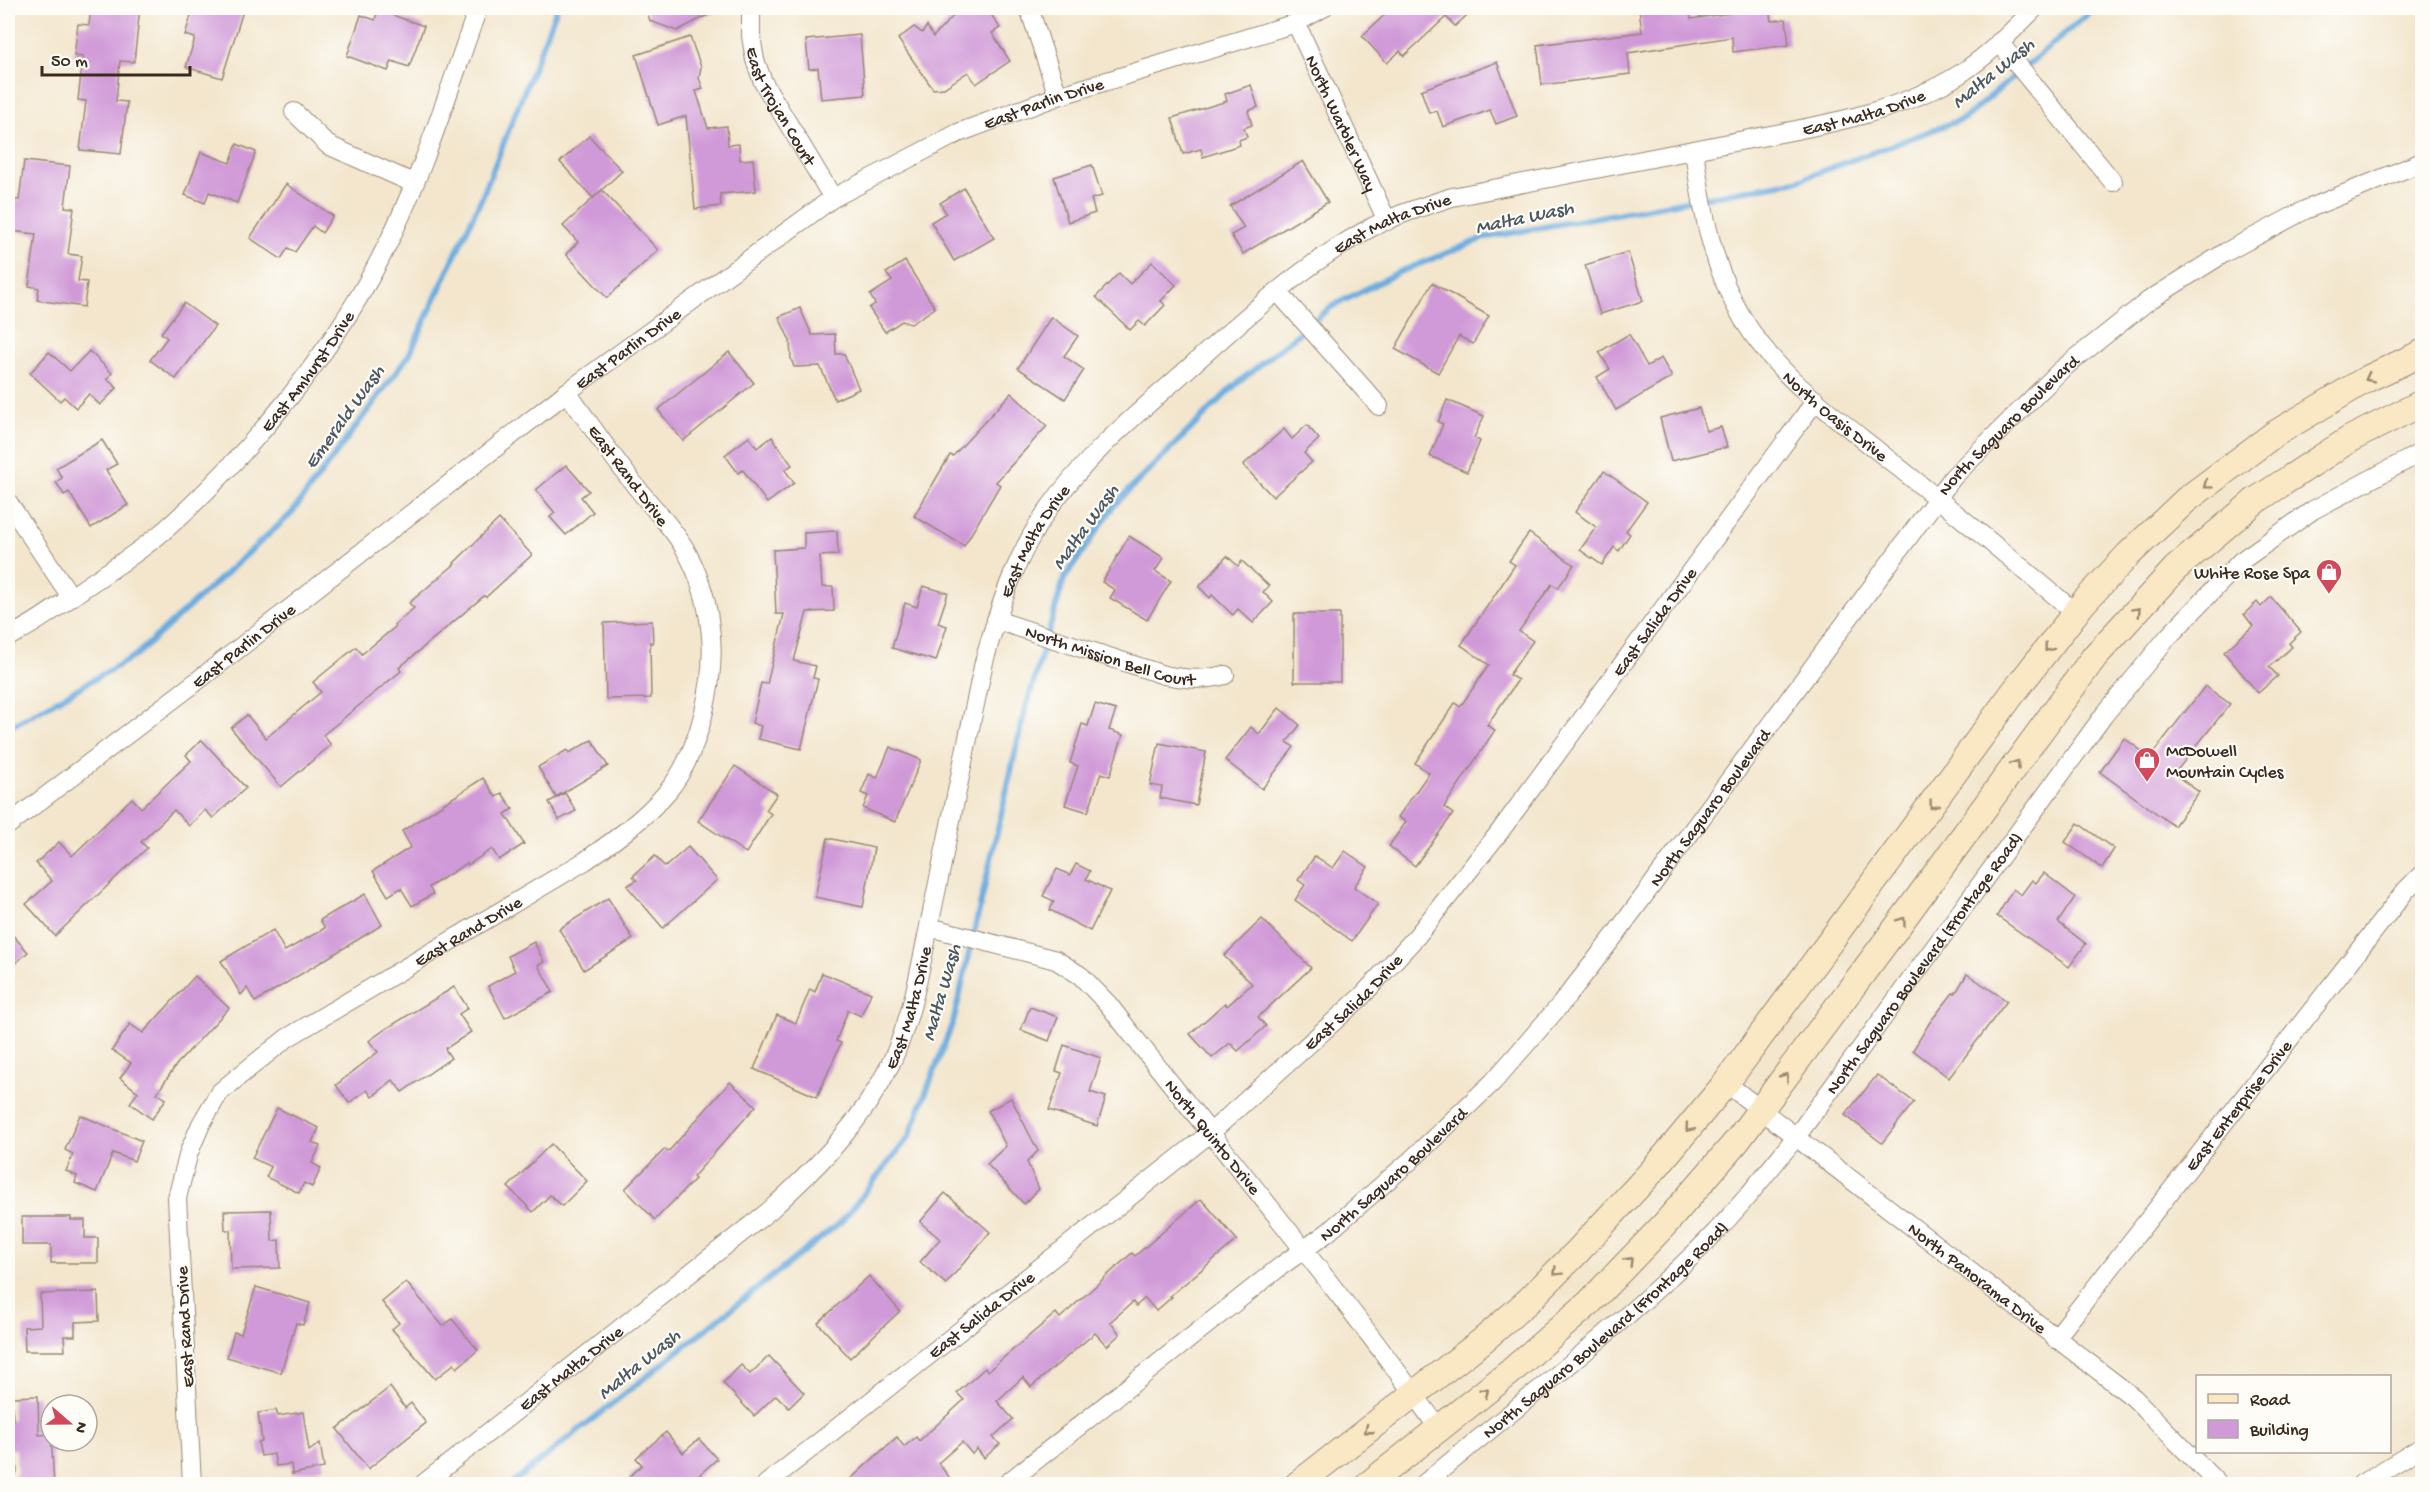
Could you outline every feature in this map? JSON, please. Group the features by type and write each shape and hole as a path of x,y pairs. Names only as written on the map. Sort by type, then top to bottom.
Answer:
{"main road":[{"path":"1298,1485 1482,1341 1553,1276 1655,1168 1726,1083 2013,693 2076,613 2129,554 2194,494 2273,435 2367,379 2422,353"},
{"path":"1369,1485 1509,1373 1589,1303 1665,1224 1737,1141 1893,933 2095,656 2175,569 2256,501 2350,439 2422,403"}],"street":[{"name":"East Amhurst Drive","path":"8,637 35,624 177,520 261,432 318,358 379,262 413,183 478,8"},
{"name":"East Trojan Court","path":"751,8 751,36 755,60 763,82 833,198"},
{"path":"1029,8 1058,96"},
{"name":"East Parlin Drive","path":"8,825 192,685 567,392 833,198 958,133 1058,96 1296,23 1323,8"},
{"name":"East Malta Drive","path":"423,1485 769,1211 818,1166 850,1130 889,1065 904,1032 929,927 971,720 996,620 1022,555 1046,512 1078,471 1114,433 1317,260 1365,231 1452,197 1833,122 1895,104 1959,74 2000,42 2035,8"},
{"name":"North Warbler Way","path":"1296,23 1387,221"},
{"path":"2000,42 2113,182"},
{"path":"294,112 328,145 413,183"},
{"name":"North Oasis Drive","path":"1694,150 1713,252 1727,289 1759,343 1773,360 1816,400 2076,613"},
{"name":"North Saguaro Boulevard","path":"1006,1485 1327,1233 1411,1160 1493,1082 1561,1004 1615,936 1953,477 2061,369 2148,301 2226,252 2305,210 2422,162"},
{"path":"1278,292 1379,406"},
{"name":"East Rand Drive","path":"192,1485 177,1198 189,1152 219,1093 287,1038 585,861 615,840 646,815 669,789 690,754 704,709 710,671 710,628 702,590 685,549 567,392"},
{"name":"East Salida Drive","path":"766,1485 1209,1134 1361,997 1417,936 1498,834 1816,400"},
{"name":"North Saguaro Boulevard (Frontage Road)","path":"1424,1485 1602,1335 1698,1250 1749,1194 1796,1137 2104,715 2167,638 2241,561 2313,510 2422,452"},
{"path":"8,502 71,597"},
{"name":"North Mission Bell Court","path":"996,620 1164,675 1189,680 1210,679 1225,675"},
{"name":"East Enterprise Drive","path":"2055,1339 2406,890 2422,874"},
{"name":"North Quinto Drive","path":"929,927 1056,960 1081,976 1108,1004 1303,1250 1439,1429"},
{"name":"North Panorama Drive","path":"1726,1083 2134,1398 2218,1485"},
{"path":"2361,1485 2422,1447"}],"building":[{"path":"91,8 140,8 134,62 120,61 116,101 127,102 121,154 80,150 86,101 78,100 83,57 74,56 78,24 89,25"},
{"path":"213,8 233,8 243,11 222,78 186,67 195,38 185,35 193,9 211,15"},
{"path":"646,8 721,8 677,31 650,21"},
{"path":"952,8 987,8 1000,28 992,33 1010,61 976,84 968,72 944,88 933,89 898,39 914,27 922,33 927,26 933,37 954,15"},
{"path":"1392,8 1475,8 1455,26 1446,17 1404,56 1400,51 1387,63 1362,36"},
{"path":"1639,8 1689,8 1691,19 1729,13 1729,8 1769,8 1771,21 1786,19 1789,45 1733,52 1732,37 1628,53 1630,74 1542,85 1537,45 1642,32"},
{"path":"378,10 424,26 409,67 392,61 388,71 347,56 361,15 375,20"},
{"path":"860,35 865,95 821,99 818,68 809,69 806,40"},
{"path":"690,37 701,67 699,78 703,89 696,91 708,128 727,126 728,145 739,144 740,160 753,159 756,191 720,194 721,206 695,209 686,116 658,125 636,55"},
{"path":"1497,62 1517,116 1496,124 1490,110 1443,127 1437,111 1429,113 1421,90"},
{"path":"1251,85 1258,107 1248,111 1252,125 1244,128 1247,137 1239,140 1240,145 1203,157 1201,149 1183,154 1172,118 1227,101 1225,94"},
{"path":"589,136 622,171 593,198 560,162"},
{"path":"237,144 256,152 237,203 209,192 205,203 185,195 201,152 230,163"},
{"path":"24,161 70,166 65,207 74,208 68,254 82,256 78,281 87,282 84,307 37,300 39,288 29,286 36,234 11,231 14,200 19,200"},
{"path":"1303,161 1328,202 1243,254 1231,235 1244,228 1230,206"},
{"path":"1092,165 1102,196 1091,199 1095,213 1068,222 1054,177"},
{"path":"286,184 333,216 322,233 313,226 295,252 288,248 281,259 250,238"},
{"path":"964,188 994,238 954,261 931,222 946,213 940,203"},
{"path":"602,190 658,250 607,298 566,254 578,242 563,226"},
{"path":"1628,252 1643,301 1600,314 1585,265"},
{"path":"905,261 935,308 911,324 902,321 885,332 869,308 875,304 870,295 892,281 886,273"},
{"path":"1152,262 1176,285 1161,301 1165,305 1145,326 1139,321 1130,330 1096,297 1119,273 1130,284"},
{"path":"1432,283 1489,316 1473,344 1459,336 1438,373 1395,349"},
{"path":"184,303 215,326 176,379 150,360 167,338 161,333"},
{"path":"800,308 812,335 835,334 836,354 844,354 859,389 835,400 820,366 794,367 790,341 779,317"},
{"path":"1051,317 1078,336 1064,356 1084,370 1065,399 1018,368"},
{"path":"1629,334 1647,366 1661,358 1672,377 1616,410 1597,377 1610,369 1599,352"},
{"path":"89,351 112,373 107,379 117,388 100,405 89,394 76,408 64,397 60,401 30,373 49,352 70,371"},
{"path":"729,352 754,383 683,441 658,410"},
{"path":"1011,393 1047,426 996,482 1000,485 964,546 914,516 950,455 953,456"},
{"path":"1447,400 1484,416 1474,438 1480,441 1467,472 1430,456 1443,424 1438,422"},
{"path":"1699,408 1706,431 1721,427 1727,447 1671,461 1660,418"},
{"path":"1307,425 1319,439 1304,453 1312,462 1273,497 1243,465 1284,429 1292,439"},
{"path":"749,437 757,448 772,437 792,465 785,470 794,483 767,503 743,470 738,473 725,455"},
{"path":"102,440 117,464 106,470 128,505 91,528 69,492 64,495 56,482 62,478 56,468"},
{"path":"566,465 589,491 581,497 593,512 566,535 550,517 555,513 536,490"},
{"path":"1604,471 1647,502 1626,531 1630,534 1619,551 1614,547 1602,565 1580,550 1596,527 1575,512"},
{"path":"499,519 532,555 486,597 484,596 399,668 401,671 323,735 331,745 281,787 231,728 247,715 266,738 321,692 313,682 356,647 362,654 395,627 394,625 414,608 409,603 455,564"},
{"path":"837,531 838,555 820,556 822,587 833,587 834,611 807,612 794,661 816,666 813,678 818,679 801,749 758,739 761,726 752,723 761,683 767,684 784,614 776,614 773,550 804,548 804,533"},
{"path":"1529,533 1574,565 1558,588 1552,584 1519,631 1533,641 1509,675 1518,680 1487,725 1495,730 1444,807 1453,814 1415,866 1389,846 1406,822 1398,817 1429,773 1415,763 1455,703 1460,707 1489,665 1461,645 1515,565 1509,561"},
{"path":"1129,536 1164,558 1155,571 1171,581 1147,620 1110,598 1115,590 1102,582"},
{"path":"1227,556 1238,566 1242,561 1269,586 1263,592 1273,602 1253,623 1238,609 1233,615 1212,595 1210,598 1199,587"},
{"path":"923,586 948,593 938,623 947,626 936,661 892,648 905,603 917,607"},
{"path":"2271,597 2301,632 2289,643 2292,647 2269,667 2278,676 2258,693 2224,652 2253,626 2244,614 2257,602 2261,607"},
{"path":"1294,614 1340,614 1340,682 1294,682"},
{"path":"652,621 651,698 606,699 604,623"},
{"path":"2205,686 2230,704 2174,774 2199,792 2174,826 2100,772 2124,738 2150,757"},
{"path":"1095,704 1116,710 1109,730 1123,735 1110,776 1101,773 1088,812 1065,805 1078,766 1070,763 1082,724 1088,726"},
{"path":"1279,708 1300,725 1287,742 1294,747 1262,789 1225,760 1251,727 1259,734"},
{"path":"202,740 246,788 213,818 205,810 189,826 174,810 141,842 147,848 55,936 26,904 52,881 36,863 59,842 72,856 132,798 141,808 191,761 186,755"},
{"path":"592,740 608,766 556,797 538,767 567,750 569,753"},
{"path":"1159,743 1206,752 1196,805 1160,798 1162,787 1150,785"},
{"path":"890,747 921,760 895,822 863,808 868,796 861,793 869,774 877,778"},
{"path":"735,766 777,794 766,810 771,814 746,853 698,821"},
{"path":"483,778 496,797 502,793 513,809 505,814 524,844 499,860 492,849 429,887 433,894 412,906 401,888 388,896 373,871 411,847 402,831"},
{"path":"565,793 576,811 559,820 549,802"},
{"path":"2078,823 2114,849 2102,868 2065,842"},
{"path":"828,838 874,848 863,907 815,897"},
{"path":"688,847 717,880 663,928 627,886 637,880 633,876 655,856 665,867"},
{"path":"1345,851 1368,867 1354,887 1378,904 1352,941 1295,900 1305,885 1298,880 1315,856 1333,868"},
{"path":"1076,864 1090,871 1086,879 1110,891 1090,931 1050,910 1054,901 1043,896 1057,869 1070,875"},
{"path":"2044,873 2075,897 2058,922 2086,944 2069,967 1997,916 2013,889 2021,895 2032,880 2036,883"},
{"path":"365,894 382,925 255,1002 247,988 241,995 221,961 273,930 285,951 325,928 320,920"},
{"path":"608,898 633,939 584,970 559,929"},
{"path":"1262,919 1311,968 1258,1017 1266,1026 1238,1051 1230,1043 1212,1058 1190,1034 1225,1003 1227,1006 1252,984 1224,956"},
{"path":"8,930 28,952 8,970"},
{"path":"534,942 544,962 538,965 553,992 505,1018 488,986 515,971 508,956"},
{"path":"822,973 871,993 861,1016 848,1010 836,1041 841,1043 817,1097 754,1069 777,1015 796,1023 810,989 815,992"},
{"path":"1967,974 2007,1001 1949,1078 1913,1050 1930,1022 1953,993 1955,994"},
{"path":"195,976 229,1008 177,1064 157,1093 166,1099 152,1119 130,1103 138,1092 120,1078 131,1063 112,1050 130,1024 143,1033"},
{"path":"454,987 468,1008 459,1014 471,1032 445,1049 451,1058 402,1092 393,1080 372,1097 367,1090 349,1103 336,1085 378,1052 369,1041"},
{"path":"1030,1007 1058,1017 1049,1041 1021,1030"},
{"path":"1064,1045 1101,1058 1090,1092 1106,1097 1097,1126 1049,1110 1062,1073 1056,1071"},
{"path":"1877,1075 1914,1102 1882,1143 1845,1115"},
{"path":"730,1082 756,1106 693,1177 695,1179 655,1220 625,1189 665,1149 668,1152"},
{"path":"1011,1098 1038,1151 1027,1162 1039,1189 1024,1204 987,1164 1006,1146 988,1111"},
{"path":"277,1108 319,1128 312,1142 320,1146 312,1163 321,1168 312,1187 304,1183 299,1193 266,1177 271,1167 252,1158"},
{"path":"80,1115 142,1141 134,1161 113,1153 97,1192 75,1183 77,1176 66,1171 73,1154 65,1150"},
{"path":"551,1144 587,1181 562,1206 550,1195 533,1212 508,1187"},
{"path":"945,1193 990,1232 946,1284 920,1262 940,1239 920,1222"},
{"path":"1201,1199 1237,1240 1170,1296 1172,1297 1156,1311 1145,1298 1136,1306 1133,1302 1110,1322 1120,1334 1107,1346 1095,1333 1031,1387 1023,1377 997,1401 1013,1419 993,1437 1000,1444 984,1458 977,1449 972,1454 962,1442 938,1463 949,1477 940,1485 844,1485 897,1437 904,1447 916,1437 919,1441 964,1400 957,1393 985,1368 988,1371 1056,1313 1060,1318 1132,1253 1135,1256"},
{"path":"271,1210 272,1241 279,1240 280,1268 231,1269 230,1230 225,1230 224,1211"},
{"path":"22,1217 71,1217 71,1220 85,1220 85,1238 98,1238 98,1263 51,1263 51,1245 22,1245"},
{"path":"869,1276 900,1311 850,1358 818,1323"},
{"path":"406,1282 443,1326 452,1319 478,1350 457,1368 454,1364 435,1379 392,1329 399,1323 382,1302"},
{"path":"256,1287 310,1303 303,1325 296,1323 281,1373 227,1357 234,1332 241,1334"},
{"path":"98,1292 99,1321 75,1322 75,1336 64,1336 65,1351 25,1351 24,1327 41,1326 40,1294"},
{"path":"769,1356 804,1393 789,1408 776,1395 754,1416 723,1383 741,1365 750,1374"},
{"path":"390,1387 405,1408 411,1403 426,1423 368,1469 337,1429"},
{"path":"38,1396 39,1453 52,1453 54,1485 9,1485 17,1472 16,1449 8,1450 8,1421 13,1420 12,1397"},
{"path":"276,1410 278,1416 303,1412 309,1451 320,1443 324,1468 292,1474 291,1464 276,1466 274,1454 261,1456 258,1442 262,1441 258,1413"},
{"path":"666,1432 683,1453 699,1439 717,1459 688,1485 637,1485 630,1476 642,1465 636,1458"}],"waterway":[{"name":"Emerald Wash","path":"8,728 135,656 291,514 409,355 483,195 557,8"},
{"name":"Malta Wash","path":"511,1484 842,1221 909,1137 954,1019 1024,715 1064,579 1115,504 1234,386 1331,307 1397,273 1484,238 1796,181 1965,118 2095,8"}],"place":[{"name":"White Rose Spa","path":"2329,595"},
{"name":"McDowell Mountain Cycles","path":"2147,783"}]}
